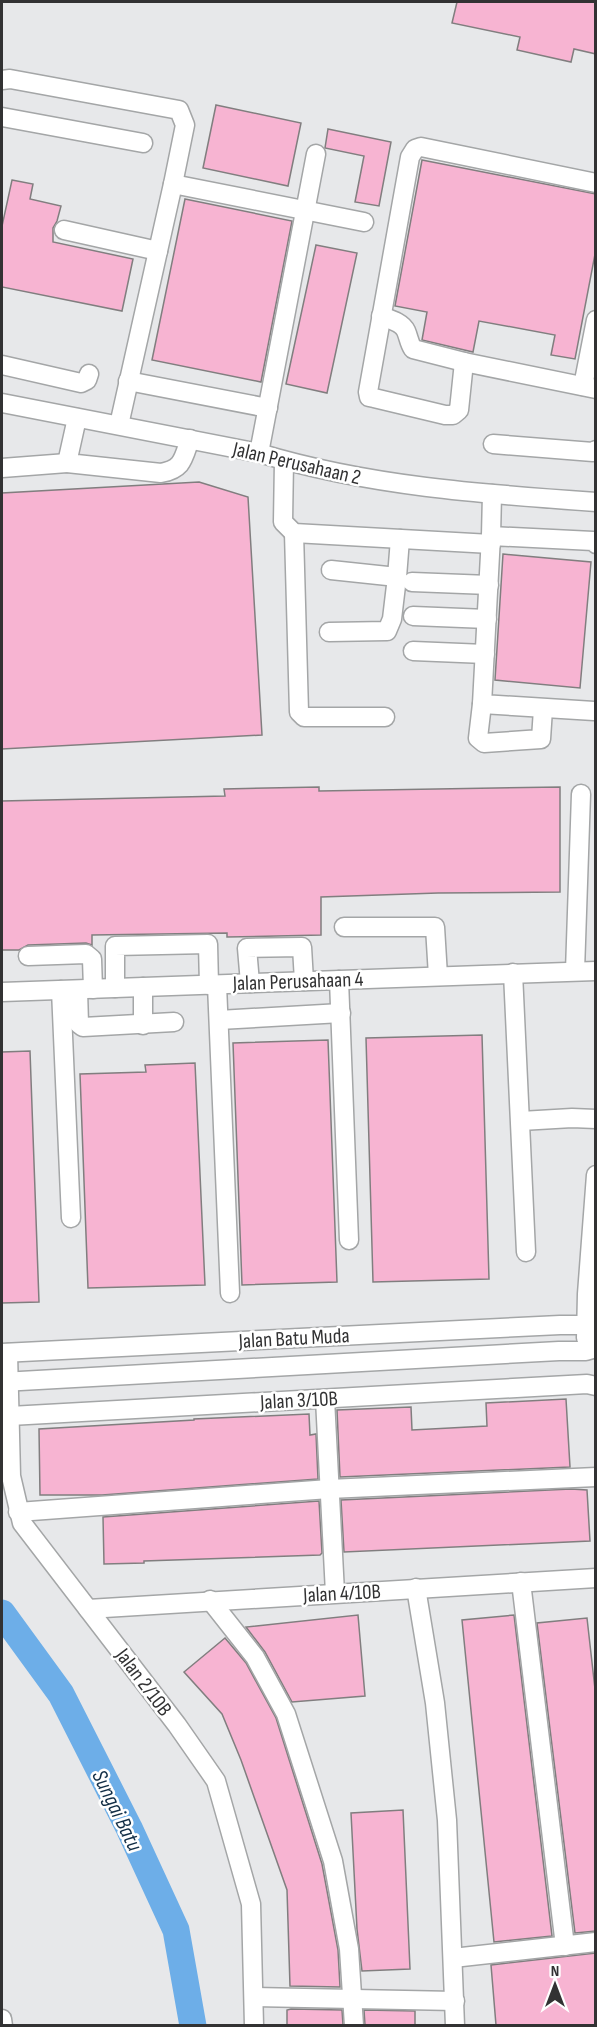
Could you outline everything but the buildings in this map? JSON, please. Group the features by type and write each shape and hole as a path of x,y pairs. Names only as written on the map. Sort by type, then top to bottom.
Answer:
{"street":[{"path":"2,80 10,79 179,110 185,125 118,425"},
{"path":"2,117 143,143"},
{"path":"464,362 459,410 453,416 369,397 368,392 410,157 415,149 421,147 596,183"},
{"path":"259,453 316,154"},
{"path":"173,184 364,222"},
{"path":"64,230 158,251"},
{"path":"381,316 405,328 413,350 589,387 596,320"},
{"path":"2,365 81,383 87,380 89,374"},
{"path":"128,381 268,408"},
{"name":"Jalan Perusahaan 2","path":"2,403 259,453 284,461 375,480 492,494 596,502"},
{"path":"67,463 77,418"},
{"path":"2,468 67,463 161,473 174,471 182,463 190,439"},
{"path":"493,444 593,452 596,450"},
{"path":"284,461 283,522 294,533 400,539 593,541 596,544"},
{"path":"492,494 489,585 478,738 484,743 541,739 543,709"},
{"path":"294,533 299,712 304,717 385,717"},
{"path":"329,632 387,631 404,579 400,539"},
{"path":"331,570 404,579 489,585"},
{"path":"413,616 487,619"},
{"path":"413,651 485,654"},
{"path":"482,704 543,709 595,709"},
{"path":"575,971 581,794"},
{"path":"344,927 435,927 438,976"},
{"path":"116,988 115,946 208,944 219,1020 230,1293"},
{"path":"250,983 248,948 302,947 304,981"},
{"path":"28,956 86,954 92,959 77,990 71,1218"},
{"name":"Jalan Perusahaan 4","path":"2,992 596,971"},
{"path":"513,973 526,1252"},
{"path":"339,980 349,1240"},
{"path":"143,987 143,1025"},
{"path":"77,990 79,1024 83,1027 174,1022"},
{"path":"219,1020 341,1013"},
{"path":"521,1121 596,1119"},
{"path":"591,1350 596,1175"},
{"name":"Jalan Batu Muda","path":"5,1353 560,1325 591,1327"},
{"name":"Jalan Batu Muda","path":"5,1382 591,1350"},
{"name":"Jalan 2/10B","path":"5,1353 5,1382 10,1416 11,1476 22,1523 177,1725 216,1781 250,1904 254,2025"},
{"name":"Jalan 3/10B","path":"10,1416 592,1385"},
{"path":"325,1399 335,1593"},
{"path":"18,1512 329,1489 596,1477"},
{"name":"Jalan 4/10B","path":"88,1609 596,1578"},
{"path":"521,1582 565,1946"},
{"path":"416,1588 435,1703 447,1820 455,2025"},
{"path":"210,1600 255,1657 286,1714 333,1861 349,1949 354,2025"},
{"path":"453,1958 596,1942"},
{"path":"254,1997 455,2001"},
{"path":"2,2019 3,2025"}],"waterway":[{"name":"Sungai Batu","path":"2,1613 61,1694 129,1828 176,1930 193,2026"}]}
